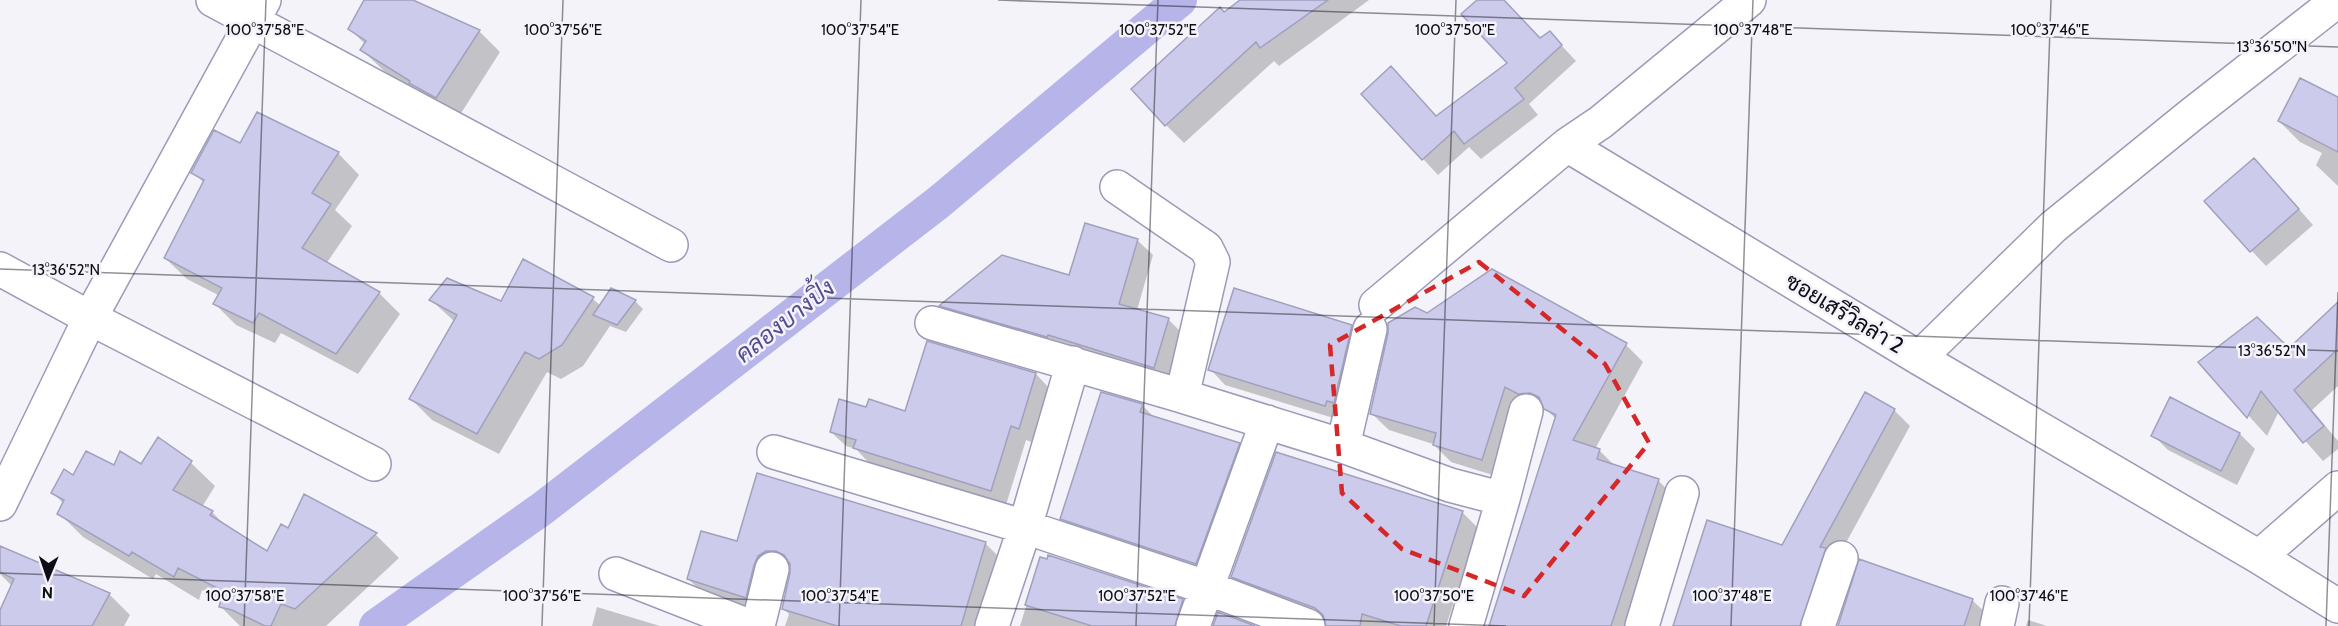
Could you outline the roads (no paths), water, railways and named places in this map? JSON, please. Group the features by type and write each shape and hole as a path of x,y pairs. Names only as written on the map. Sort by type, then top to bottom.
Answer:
{"street":[{"path":"213,0 259,11 671,245"},
{"path":"1342,446 1373,317 1567,145 1601,122 1749,0"},
{"path":"1918,358 2053,227 2338,0"},
{"path":"0,504 90,318 259,11"},
{"name":"ซอยเสรีวิลล่า 2","path":"1567,145 1918,358 2259,557 2338,606"},
{"path":"1117,186 1206,248 1213,262 1182,396"},
{"path":"0,269 90,318 374,464"},
{"path":"932,324 1073,363 1267,422 1450,485 1503,500"},
{"path":"992,626 1025,527 1073,363"},
{"path":"1466,626 1526,411"},
{"path":"1193,626 1205,586 1267,422"},
{"path":"774,452 1025,527 1205,586 1308,626"},
{"path":"2259,557 2338,488"},
{"path":"1642,626 1683,493"},
{"path":"1818,626 1841,558"},
{"path":"758,626 772,569"},
{"path":"616,574 749,626"}],"waterway":[{"name":"คลองบางปิ้ง","path":"376,626 543,508 939,202 1180,0"}]}
